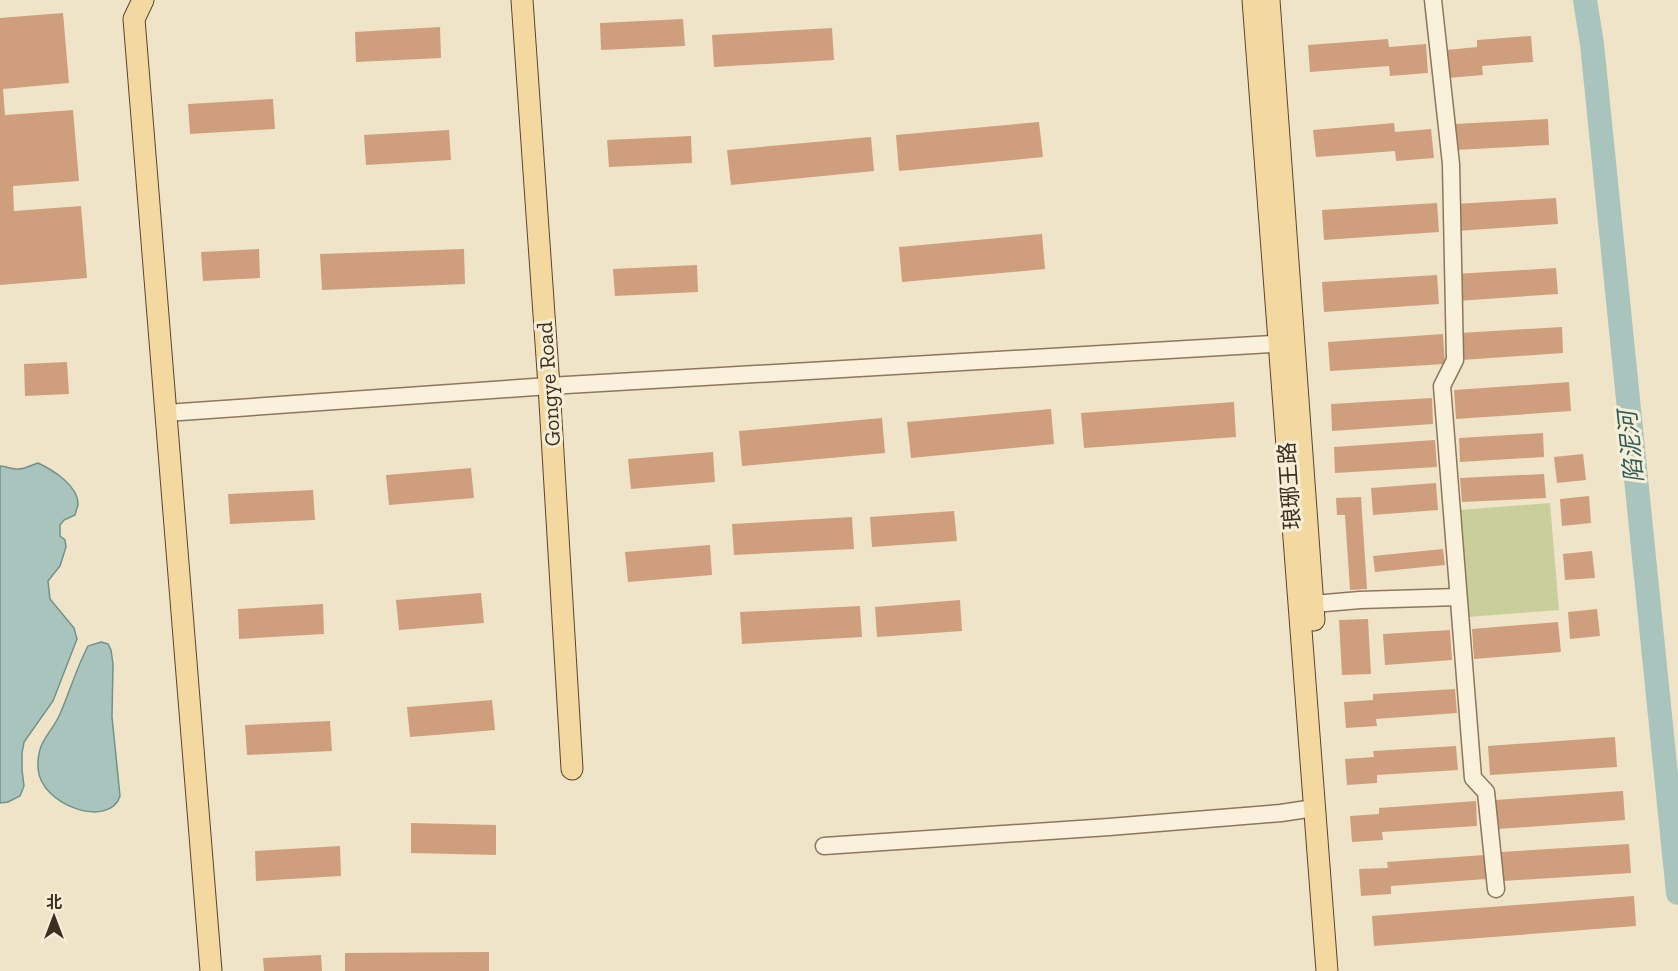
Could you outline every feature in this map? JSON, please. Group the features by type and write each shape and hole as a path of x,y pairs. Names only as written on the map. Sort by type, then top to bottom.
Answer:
{"main road":[{"path":"142,0 134,19 211,971"},
{"name":"Gongye Road","path":"522,0 549,386 572,769"},
{"name":"琅琊王路","path":"1254,0 1286,343 1305,604 1340,971"},
{"name":"琅琊王路","path":"1269,0 1286,343"},
{"name":"琅琊王路","path":"1305,604 1314,808 1327,971"}],"street":[{"path":"1433,0 1451,164 1455,360 1442,386 1473,778 1486,792 1496,890"},
{"path":"166,413 549,386 1286,343"},
{"path":"1305,604 1458,597"},
{"path":"824,846 1109,827 1281,813 1314,808"}],"green space":[{"path":"1550,503 1559,610 1468,617 1460,510"}],"water":[{"path":"38,463 70,485 77,498 78,505 75,515 64,520 60,525 60,536 65,540 66,547 60,566 48,581 50,599 74,628 77,639 53,701 24,742 22,770 24,786 20,796 0,803 0,466 19,469"},
{"path":"101,642 108,644 113,664 112,717 120,796 114,806 103,811 90,812 76,809 50,793 42,781 38,759 42,744 60,714 88,646"}],"building":[{"path":"63,13 69,83 3,89 5,115 73,110 79,181 13,186 14,211 81,206 87,278 0,285 0,18"},
{"path":"683,19 685,46 601,50 600,23"},
{"path":"440,27 441,58 356,62 355,32"},
{"path":"832,28 834,60 714,67 712,35"},
{"path":"1531,36 1533,62 1482,66 1483,75 1448,78 1446,50 1477,47 1477,40"},
{"path":"1388,39 1389,47 1426,44 1428,73 1390,76 1389,66 1310,72 1308,45"},
{"path":"273,99 275,129 190,134 188,104"},
{"path":"1548,119 1549,145 1455,150 1454,124"},
{"path":"1039,122 1043,157 899,171 896,135"},
{"path":"1394,123 1395,132 1431,129 1434,158 1396,161 1395,151 1316,157 1313,130"},
{"path":"449,130 451,160 366,165 364,135"},
{"path":"691,136 692,163 609,167 607,140"},
{"path":"871,137 874,171 731,185 727,150"},
{"path":"1556,198 1558,224 1456,231 1455,204"},
{"path":"1437,203 1439,232 1324,240 1322,210"},
{"path":"1042,234 1045,269 902,282 899,247"},
{"path":"259,249 260,278 203,281 201,252"},
{"path":"464,249 465,284 322,290 320,254"},
{"path":"697,265 698,292 615,296 613,269"},
{"path":"1556,268 1558,294 1457,301 1455,274"},
{"path":"1437,275 1439,304 1324,312 1322,282"},
{"path":"1562,327 1563,353 1462,360 1460,333"},
{"path":"1443,334 1445,364 1330,371 1328,342"},
{"path":"67,362 69,394 25,396 24,364"},
{"path":"1569,382 1571,411 1456,419 1454,390"},
{"path":"1432,398 1433,424 1332,431 1331,404"},
{"path":"1234,402 1236,437 1084,448 1081,413"},
{"path":"1051,409 1054,444 911,458 907,422"},
{"path":"882,418 885,453 742,466 739,431"},
{"path":"1543,433 1544,457 1460,462 1459,438"},
{"path":"1435,440 1437,467 1335,473 1334,447"},
{"path":"713,452 715,482 631,489 628,459"},
{"path":"1583,454 1586,480 1557,483 1554,457"},
{"path":"471,468 474,498 389,505 386,475"},
{"path":"1544,474 1546,498 1462,502 1460,478"},
{"path":"1436,483 1438,510 1373,515 1371,488"},
{"path":"313,490 315,520 230,524 228,494"},
{"path":"1589,496 1591,523 1562,526 1560,499"},
{"path":"1361,497 1367,589 1350,590 1345,515 1337,515 1336,498"},
{"path":"954,511 957,541 872,547 870,517"},
{"path":"852,517 854,549 734,555 732,524"},
{"path":"710,545 712,575 628,582 625,552"},
{"path":"1443,549 1445,565 1375,572 1373,556"},
{"path":"1592,551 1595,578 1565,580 1563,554"},
{"path":"481,593 484,623 399,630 396,600"},
{"path":"960,600 962,631 877,637 875,607"},
{"path":"323,604 324,634 239,639 238,609"},
{"path":"860,606 862,637 742,644 740,612"},
{"path":"1597,609 1600,636 1570,639 1568,612"},
{"path":"1368,619 1371,674 1342,675 1339,620"},
{"path":"1558,622 1561,652 1474,659 1472,629"},
{"path":"1450,630 1452,660 1385,665 1383,634"},
{"path":"1455,689 1457,713 1376,719 1377,726 1346,728 1344,702 1373,700 1373,694"},
{"path":"492,700 495,730 410,737 407,707"},
{"path":"330,721 332,751 247,755 245,725"},
{"path":"1615,737 1617,767 1490,775 1488,746"},
{"path":"1456,746 1458,770 1377,775 1377,783 1347,785 1345,759 1374,757 1373,751"},
{"path":"1623,791 1625,820 1498,829 1496,800"},
{"path":"1476,801 1477,826 1382,832 1383,840 1352,842 1350,816 1379,814 1379,808"},
{"path":"411,823 496,825 496,855 411,853"},
{"path":"1629,844 1631,873 1503,881 1501,852"},
{"path":"340,846 341,876 256,881 255,851"},
{"path":"1484,855 1486,879 1391,886 1391,894 1361,896 1359,869 1388,868 1387,862"},
{"path":"1634,896 1636,926 1374,946 1372,916"},
{"path":"489,952 489,971 345,971 345,953"},
{"path":"321,955 322,971 264,971 263,958"}],"waterway":[{"name":"陷泥河","path":"1585,0 1592,44 1678,893"}]}
